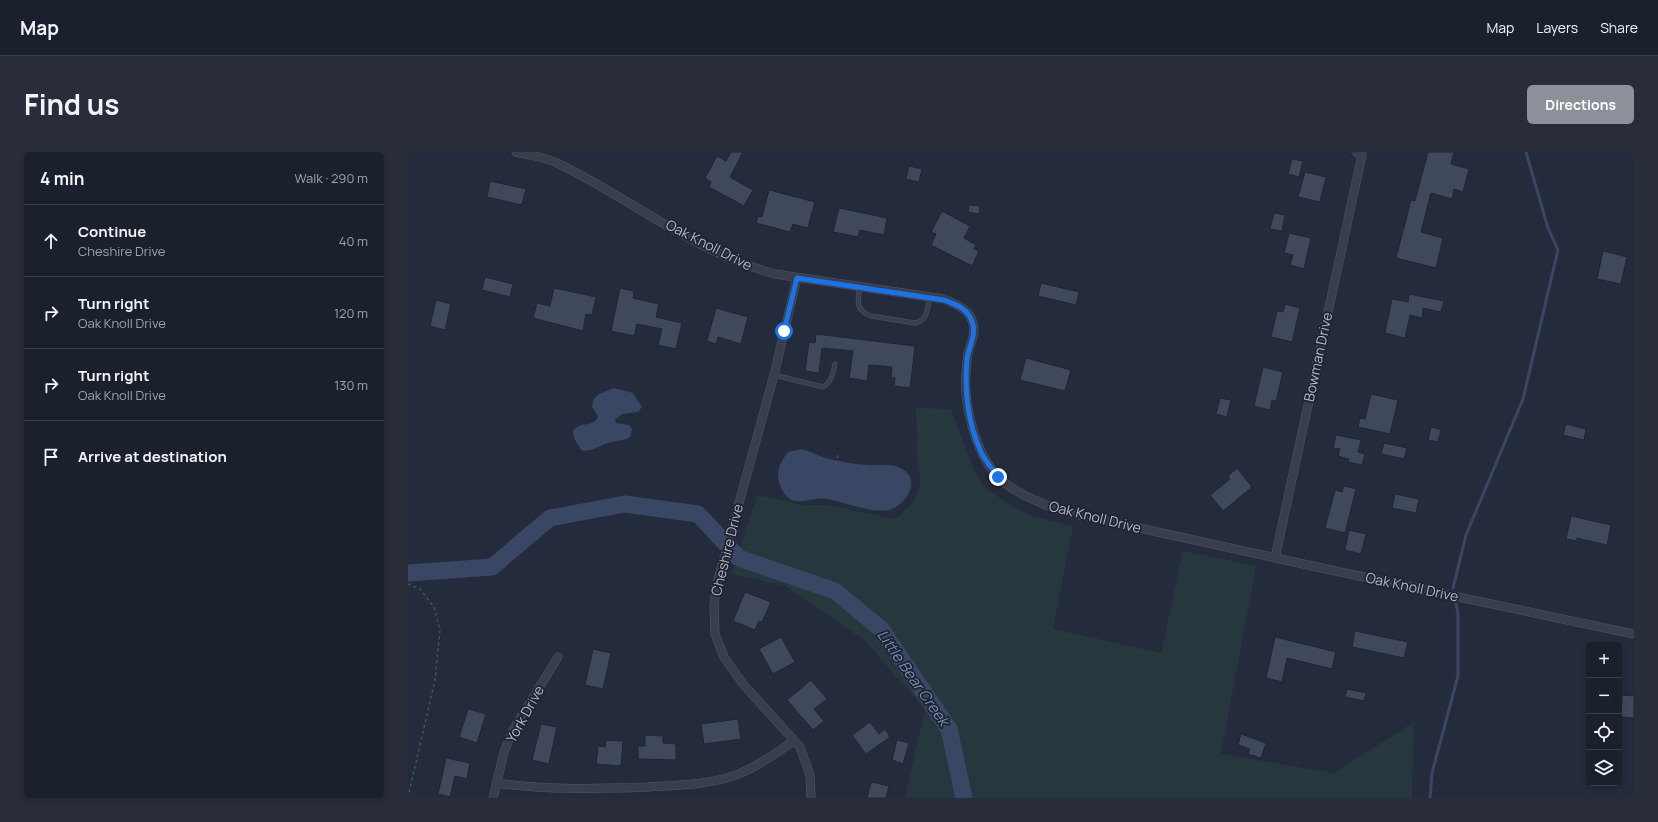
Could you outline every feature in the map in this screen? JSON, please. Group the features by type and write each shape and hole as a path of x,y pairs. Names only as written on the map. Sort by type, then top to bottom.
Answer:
{"street":[{"name":"Oak Knoll Drive","path":"516,152 556,163 736,262 775,274 930,297 944,300 959,306 966,311 972,321 974,338 968,352 966,373 968,410 981,453 998,477 1034,500 1062,511 1634,634"},
{"name":"Bowman Drive","path":"1275,558 1359,154"},
{"name":"Cheshire Drive","path":"797,278 774,375 724,558 714,606 715,634 724,657 742,684 800,747 810,775 811,798"},
{"name":"York Drive","path":"493,798 504,752 513,730 558,657"},
{"path":"496,782 532,788 559,789 689,784 731,776 748,769 794,741"}],"lane":[{"path":"860,287 857,301 858,307 864,314 900,321 915,323 921,321 924,318 930,297"},
{"path":"774,375 823,387 832,377 836,364"}],"path":[{"path":"836,464 838,455"},
{"path":"408,584 420,589 434,607 440,630 435,680 408,797"}],"shaded area":[{"path":"916,408 951,409 973,468 983,486 1011,506 1031,516 1073,526 1053,629 1161,653 1183,551 1256,566 1221,754 1334,773 1414,722 1412,798 905,798 925,709 864,640 785,586 732,574 757,495 803,505 826,505 896,519 915,500 921,481 917,454"}],"water":[{"path":"614,388 633,393 642,407 638,412 622,414 615,420 616,423 629,425 632,429 630,437 593,449 585,451 581,450 574,438 573,431 579,426 590,424 596,420 598,416 592,407 593,400 599,394"},
{"path":"802,449 833,460 898,467 908,474 911,479 909,492 901,503 889,510 883,511 867,509 827,499 794,501 786,496 781,488 778,472 781,462 788,452"}],"building":[{"path":"731,152 743,152 730,177 753,190 744,206 709,187 711,182 705,178 717,156 726,161"},
{"path":"1428,152 1454,152 1451,164 1469,169 1463,192 1454,189 1452,199 1431,193 1421,232 1443,238 1436,268 1396,258 1411,200 1415,201"},
{"path":"1292,159 1303,161 1299,177 1288,174"},
{"path":"909,166 922,169 919,182 906,179"},
{"path":"1305,172 1326,177 1320,202 1298,197"},
{"path":"490,181 526,189 522,205 487,197"},
{"path":"769,190 815,202 808,228 793,224 790,232 756,223 758,216 762,217"},
{"path":"969,205 980,206 979,214 968,212"},
{"path":"839,208 887,218 884,235 860,230 858,237 833,232"},
{"path":"942,211 970,226 964,238 976,245 974,249 979,251 972,266 931,245 936,234 931,232"},
{"path":"1274,213 1285,215 1282,231 1270,229"},
{"path":"1289,233 1311,238 1304,269 1290,265 1293,255 1284,253"},
{"path":"1603,251 1627,257 1621,284 1597,279"},
{"path":"485,277 513,284 510,297 482,290"},
{"path":"1041,283 1079,292 1076,305 1038,296"},
{"path":"554,288 596,297 592,315 586,314 583,331 533,318 537,303 550,306"},
{"path":"620,288 634,291 633,298 659,304 656,317 682,323 676,349 658,345 662,329 637,324 634,336 611,331"},
{"path":"1409,294 1444,301 1441,312 1423,308 1422,318 1410,315 1405,338 1385,333 1392,299 1408,302"},
{"path":"436,300 451,304 445,330 430,326"},
{"path":"1285,304 1300,308 1292,342 1271,337 1277,311 1283,312"},
{"path":"716,308 748,317 741,344 718,337 716,344 707,341"},
{"path":"816,334 915,346 910,388 894,386 895,378 891,377 892,367 869,365 867,381 849,378 853,351 822,348 819,373 805,371 809,342 815,343"},
{"path":"1026,358 1071,370 1065,391 1020,380"},
{"path":"1263,367 1283,372 1276,401 1272,400 1270,410 1254,406"},
{"path":"1371,394 1398,400 1390,434 1358,427 1360,418 1365,419"},
{"path":"1220,398 1231,400 1227,417 1216,414"},
{"path":"1566,424 1586,429 1584,440 1563,435"},
{"path":"1431,427 1441,430 1438,442 1428,440"},
{"path":"1336,435 1361,440 1358,452 1365,454 1362,465 1348,462 1349,459 1338,456 1340,449 1333,448"},
{"path":"1384,443 1407,448 1404,459 1381,454"},
{"path":"1237,468 1252,487 1223,511 1210,495 1230,479 1228,476"},
{"path":"1344,486 1356,489 1345,533 1325,528 1335,490 1342,492"},
{"path":"1395,494 1419,499 1416,513 1392,508"},
{"path":"1571,516 1611,525 1607,545 1577,538 1577,541 1566,539"},
{"path":"1349,530 1366,534 1361,554 1345,550"},
{"path":"745,592 771,602 762,622 759,621 755,630 733,621"},
{"path":"1355,631 1408,642 1404,658 1352,647"},
{"path":"781,637 795,662 773,674 759,649"},
{"path":"1275,637 1336,652 1332,669 1287,658 1282,682 1266,678"},
{"path":"593,649 611,653 603,689 585,685"},
{"path":"811,680 827,699 814,709 824,721 813,730 787,700"},
{"path":"1347,689 1366,693 1364,701 1345,697"},
{"path":"1622,695 1634,696 1634,718 1622,717"},
{"path":"468,709 486,714 477,743 459,737"},
{"path":"738,719 741,739 704,744 701,724"},
{"path":"870,722 879,734 885,729 890,737 866,754 852,735"},
{"path":"541,724 557,727 549,764 532,760"},
{"path":"1241,734 1266,743 1261,758 1248,754 1250,749 1238,745"},
{"path":"645,735 663,736 663,743 676,744 676,760 638,759 638,746 645,746"},
{"path":"606,740 623,741 621,766 596,764 598,746 605,747"},
{"path":"897,740 909,743 903,764 892,760"},
{"path":"446,758 470,763 467,779 455,776 450,797 438,794"},
{"path":"871,782 889,786 886,798 867,798"}],"waterway":[{"path":"1453,588 1466,535 1523,399 1558,250 1548,228 1526,152"},
{"name":"Little Bear Creek","path":"408,573 492,567 550,518 625,504 698,514 739,558 835,591 881,629 949,729 964,798"},
{"path":"1430,798 1432,773 1458,676 1458,613 1456,604"}],"route":[{"path":"784,331 797,278 944,300 959,306 966,311 972,321 974,338 968,352 966,373 968,410 981,453 998,477"}]}
